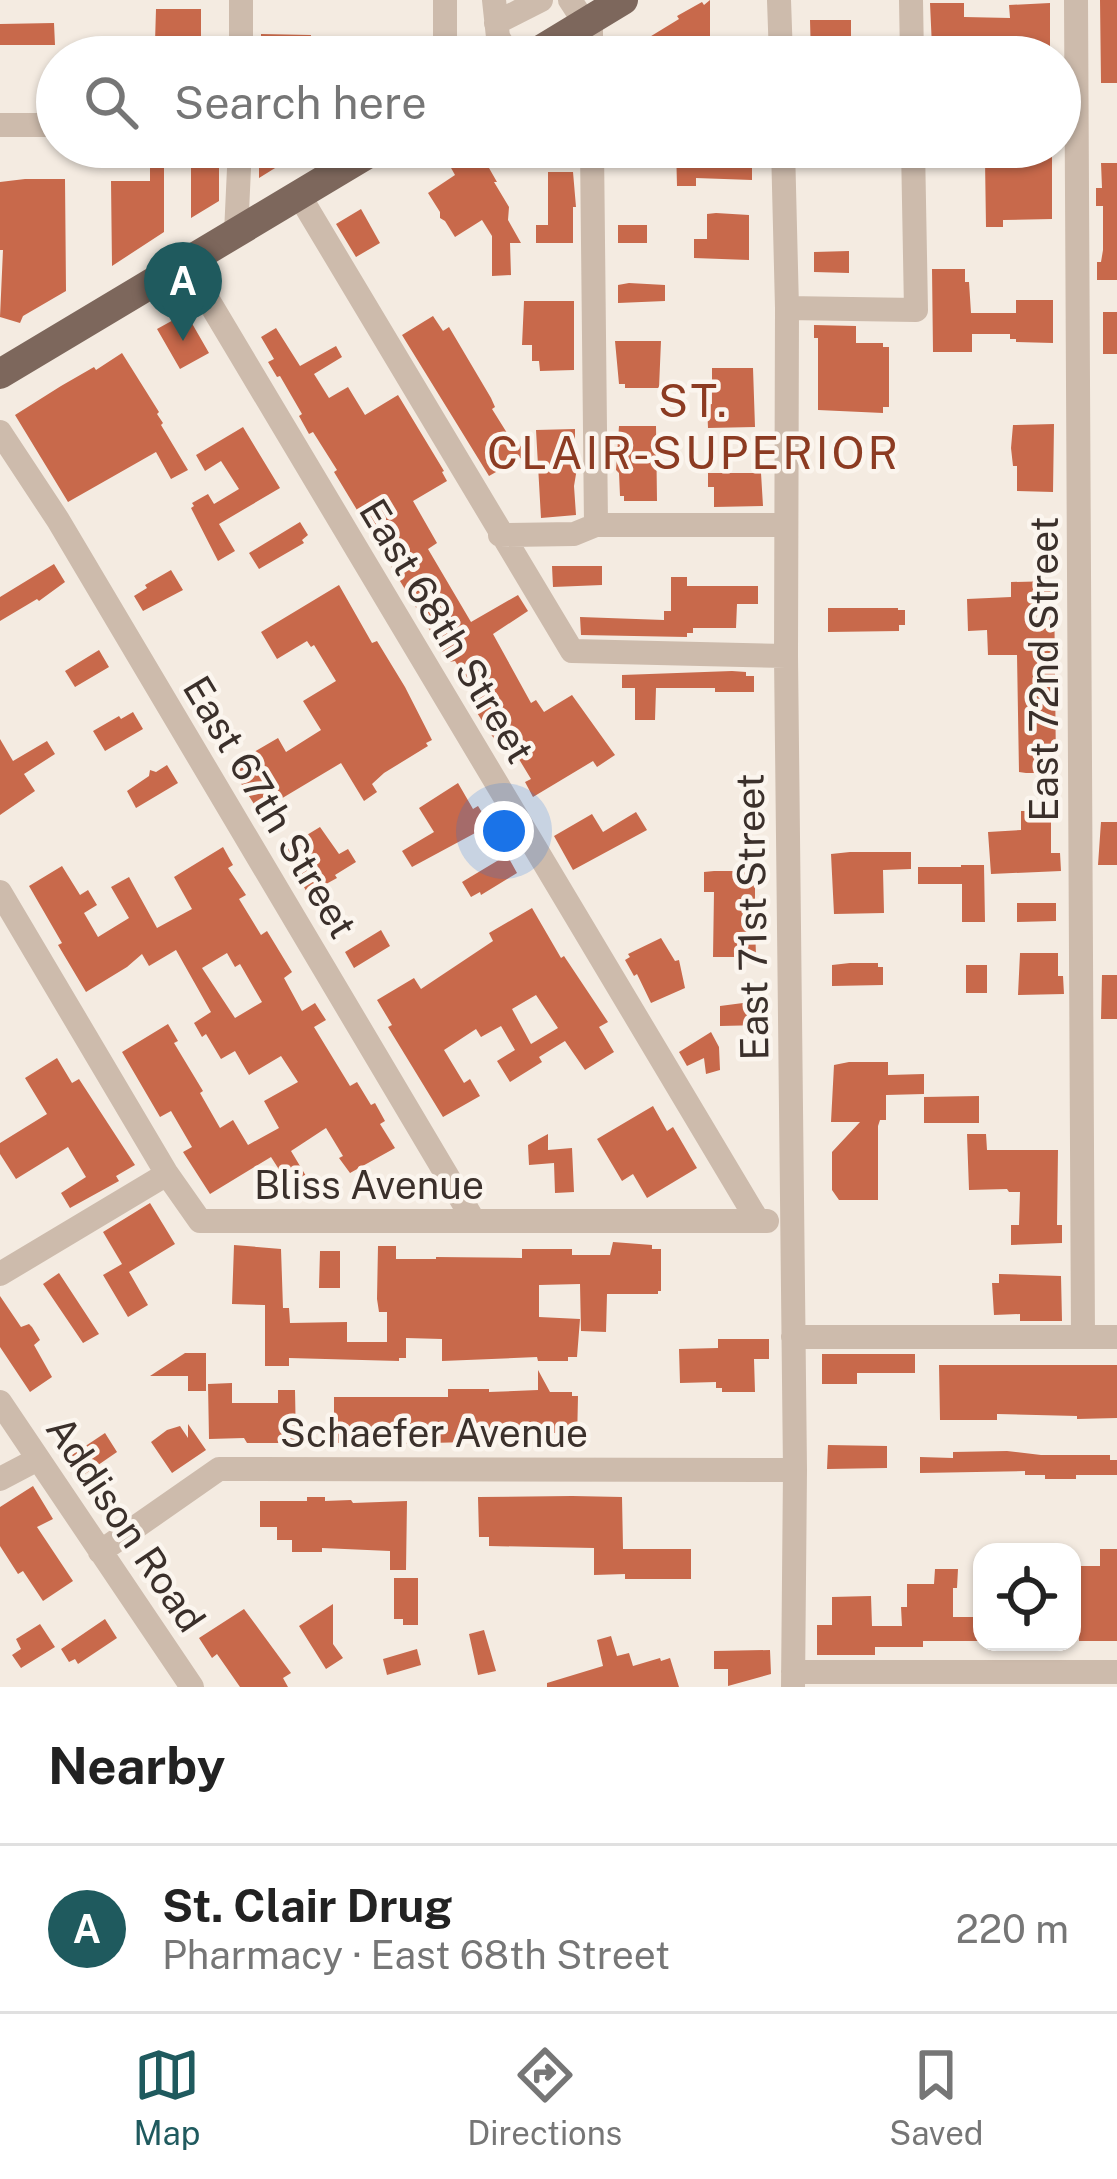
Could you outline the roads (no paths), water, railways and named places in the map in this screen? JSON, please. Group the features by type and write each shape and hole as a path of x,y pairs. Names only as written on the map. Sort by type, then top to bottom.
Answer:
{"main road":[{"path":"555,36 582,14 621,1"},
{"path":"0,374 344,168"}],"street":[{"path":"241,0 241,36"},
{"path":"445,36 446,0"},
{"path":"495,11 541,0"},
{"path":"779,0 780,36"},
{"path":"911,0 912,36"},
{"name":"East 72nd Street","path":"1076,0 1076,36"},
{"path":"0,125 36,125"},
{"path":"236,233 239,168"},
{"path":"592,168 596,524"},
{"name":"East 71st Street","path":"784,168 795,1470 792,1683"},
{"path":"787,308 916,310 913,168"},
{"name":"East 72nd Street","path":"1077,168 1083,1337"},
{"path":"299,195 572,651 786,656"},
{"name":"East 68th Street","path":"186,263 758,1221"},
{"name":"East 67th Street","path":"0,432 58,520 474,1221"},
{"path":"500,535 574,534 596,524 785,524"},
{"path":"0,892 167,1174 0,1274"},
{"name":"Bliss Avenue","path":"167,1174 200,1221 790,1221"},
{"path":"793,1337 1117,1337"},
{"name":"Addison Road","path":"0,1402 192,1687"},
{"path":"0,1479 38,1459"},
{"name":"Schaefer Avenue","path":"100,1552 219,1469 795,1470"},
{"path":"792,1683 1117,1672"}],"place":[{"name":"St. Clair Drug","path":"183,341"}],"district":[{"name":"ST. CLAIR-SUPERIOR","path":"694,426"}]}
